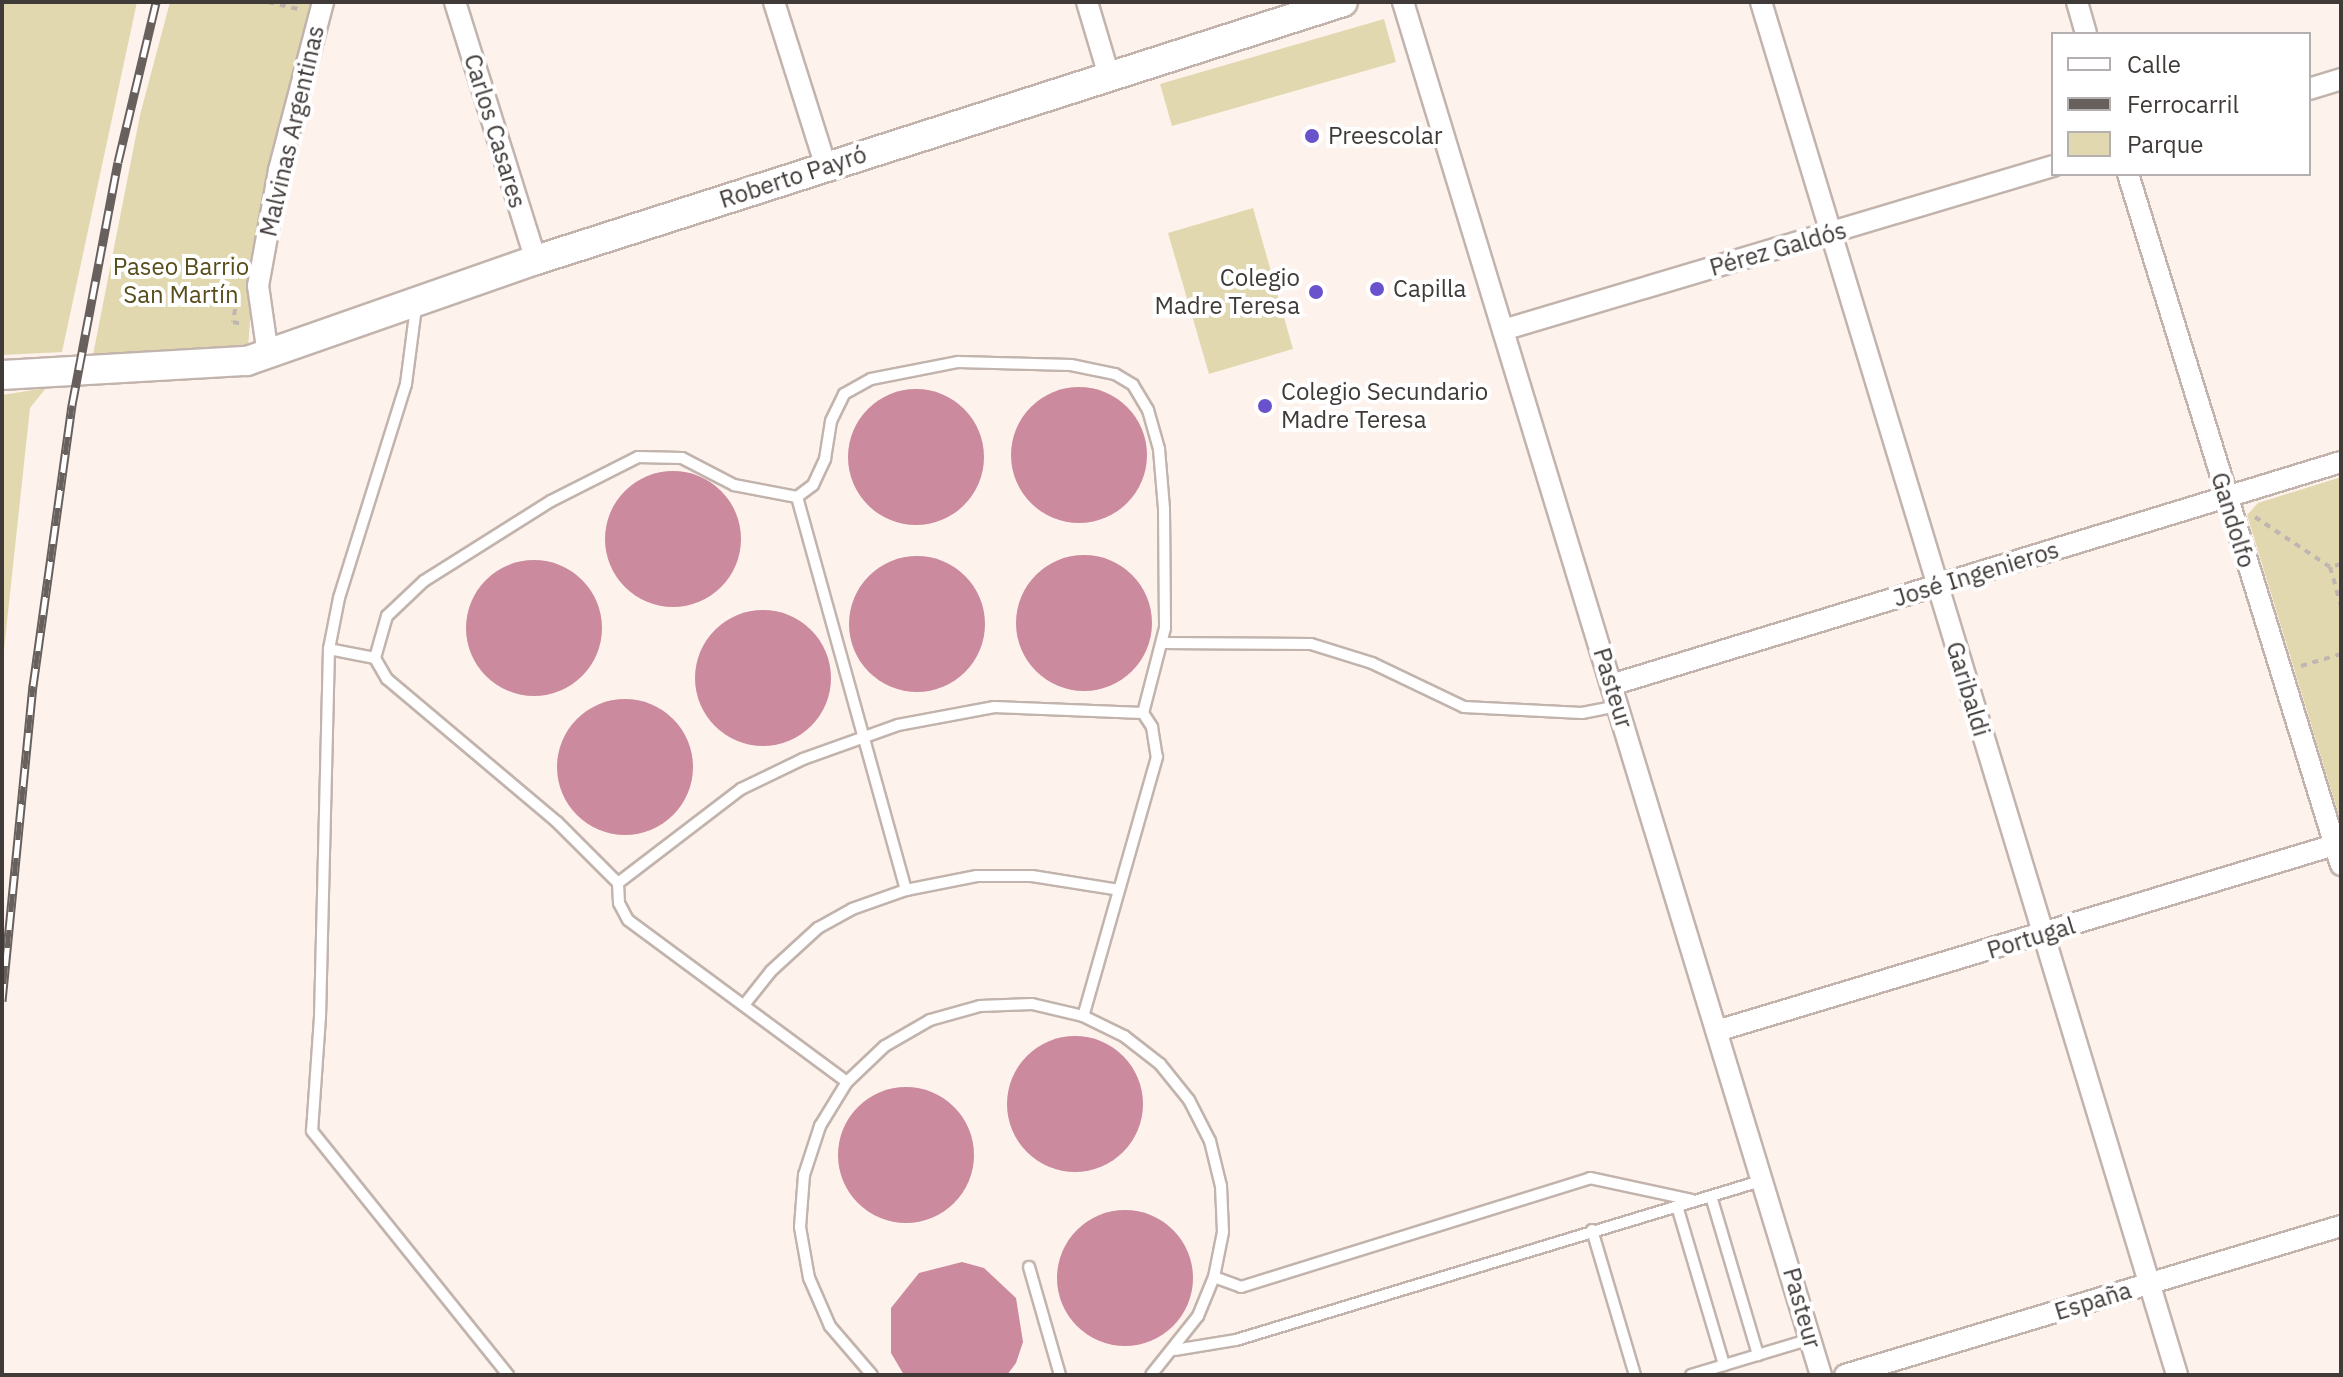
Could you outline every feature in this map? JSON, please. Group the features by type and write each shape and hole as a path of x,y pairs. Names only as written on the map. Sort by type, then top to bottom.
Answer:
{"street":[{"name":"Malvinas Argentinas","path":"258,358 266,234 323,2"},
{"name":"Carlos Casares","path":"455,2 536,260"},
{"path":"774,2 826,167"},
{"path":"1087,2 1109,76"},
{"name":"Roberto Payró","path":"2,375 204,366 258,358 536,260 1343,2"},
{"name":"Pasteur","path":"1403,2 1611,685 1720,1030 1821,1375"},
{"name":"Garibaldi","path":"1761,2 2177,1375"},
{"path":"2077,2 2085,32"},
{"path":"2311,88 2341,79"},
{"name":"Pérez Galdós","path":"1503,330 2051,167"},
{"name":"Gandolfo","path":"2129,176 2226,497 2338,844 2341,865"},
{"name":"José Ingenieros","path":"1611,685 2341,462"},
{"name":"Portugal","path":"1720,1030 2338,844"},
{"name":"España","path":"1845,1375 2341,1226"}],"lane":[{"path":"417,300 406,384 339,598 329,649 320,1017 312,1131 508,1375"},
{"path":"847,1082 628,920 619,903 618,883 557,822 387,679 375,658 387,616 424,581 551,501 638,457 682,458 734,485 797,497 813,485 825,459 831,421 844,394 871,379 958,362 1071,365 1115,374 1133,385 1148,410 1159,449 1164,509 1163,643 1143,713 1152,727 1157,757 1083,1016"},
{"path":"797,497 906,890"},
{"path":"1163,643 1311,644 1372,663 1464,707 1582,713 1618,706"},
{"path":"329,649 375,658"},
{"path":"618,883 741,789 864,735 946,713 994,707 1143,713"},
{"path":"744,1005 771,971 818,928 852,909 906,890 977,876 1032,876 1119,890"},
{"path":"872,1375 830,1326 809,1278 800,1227 804,1175 820,1126 847,1082 885,1046 930,1020 980,1006 1032,1004 1083,1016 1124,1036 1160,1064 1189,1100 1210,1141 1222,1216 1214,1277 1175,1350 1151,1375"},
{"path":"1214,1277 1241,1287 1590,1178 1694,1201"},
{"path":"1175,1350 1236,1340 1764,1180"},
{"path":"1711,1196 1758,1355"},
{"path":"1677,1206 1724,1365"},
{"path":"1592,1230 1635,1375"},
{"path":"1029,1267 1060,1375"},
{"path":"1691,1375 1811,1339"}],"path":[{"path":"268,2 299,9"},
{"path":"2226,497 2330,567 2341,606"},
{"path":"2330,567 2341,564"},
{"path":"2281,672 2341,654"}],"green space":[{"path":"2,2 137,2 62,352 2,355"},
{"name":"Paseo Barrio San Martín","path":"170,2 317,2 253,283 248,348 116,360 93,355 140,115"},
{"path":"1384,19 1396,62 1172,126 1160,84"},
{"path":"1253,208 1293,349 1209,374 1168,233"},
{"path":"46,388 30,408 2,668 2,395"},
{"path":"2341,477 2341,822 2247,515 2258,503"}],"shaded area":[{"path":"1079,387 1105,392 1127,407 1142,429 1147,455 1142,481 1127,503 1105,518 1079,523 1053,518 1031,503 1016,481 1011,455 1016,429 1031,407 1053,392"},
{"path":"916,389 942,394 964,409 979,431 984,457 979,483 964,505 942,520 916,525 890,520 868,505 853,483 848,457 853,431 868,409 890,394"},
{"path":"673,471 699,476 721,491 736,513 741,539 736,565 721,587 699,602 673,607 647,602 625,587 610,565 605,539 610,513 625,491 647,476"},
{"path":"1084,555 1110,560 1132,575 1147,597 1152,623 1147,649 1132,671 1110,686 1084,691 1058,686 1036,671 1021,649 1016,623 1021,597 1036,575 1058,560"},
{"path":"917,556 943,561 965,576 980,598 985,624 980,650 965,672 943,687 917,692 891,687 869,672 854,650 849,624 854,598 869,576 891,561"},
{"path":"534,560 560,565 582,580 597,602 602,628 597,654 582,676 560,691 534,696 508,691 486,676 471,654 466,628 471,602 486,580 508,565"},
{"path":"763,610 789,615 811,630 826,652 831,678 826,704 811,726 789,741 763,746 737,741 715,726 700,704 695,678 700,652 715,630 737,615"},
{"path":"625,699 651,704 673,719 688,741 693,767 688,793 673,815 651,830 625,835 599,830 577,815 562,793 557,767 562,741 577,719 599,704"},
{"path":"1075,1036 1101,1041 1123,1056 1138,1078 1143,1104 1138,1130 1123,1152 1101,1167 1075,1172 1049,1167 1027,1152 1012,1130 1007,1104 1012,1078 1027,1056 1049,1041"},
{"path":"906,1087 932,1092 954,1107 969,1129 974,1155 969,1181 954,1203 932,1218 906,1223 880,1218 858,1203 843,1181 838,1155 843,1129 858,1107 880,1092"},
{"path":"1125,1210 1151,1215 1173,1230 1188,1252 1193,1278 1188,1304 1173,1326 1151,1341 1125,1346 1099,1341 1077,1326 1062,1304 1057,1278 1062,1252 1077,1230 1099,1215"},
{"path":"962,1262 984,1268 1016,1298 1023,1342 1016,1363 1007,1375 904,1375 891,1353 891,1308 919,1273"}],"railway":[{"path":"2,1001 33,686 72,405 118,162 156,2"}],"place":[{"name":"Preescolar","path":"1312,136"},
{"name":"Capilla","path":"1377,289"},
{"name":"Colegio Madre Teresa","path":"1316,292"},
{"name":"Colegio Secundario Madre Teresa","path":"1265,406"}]}
